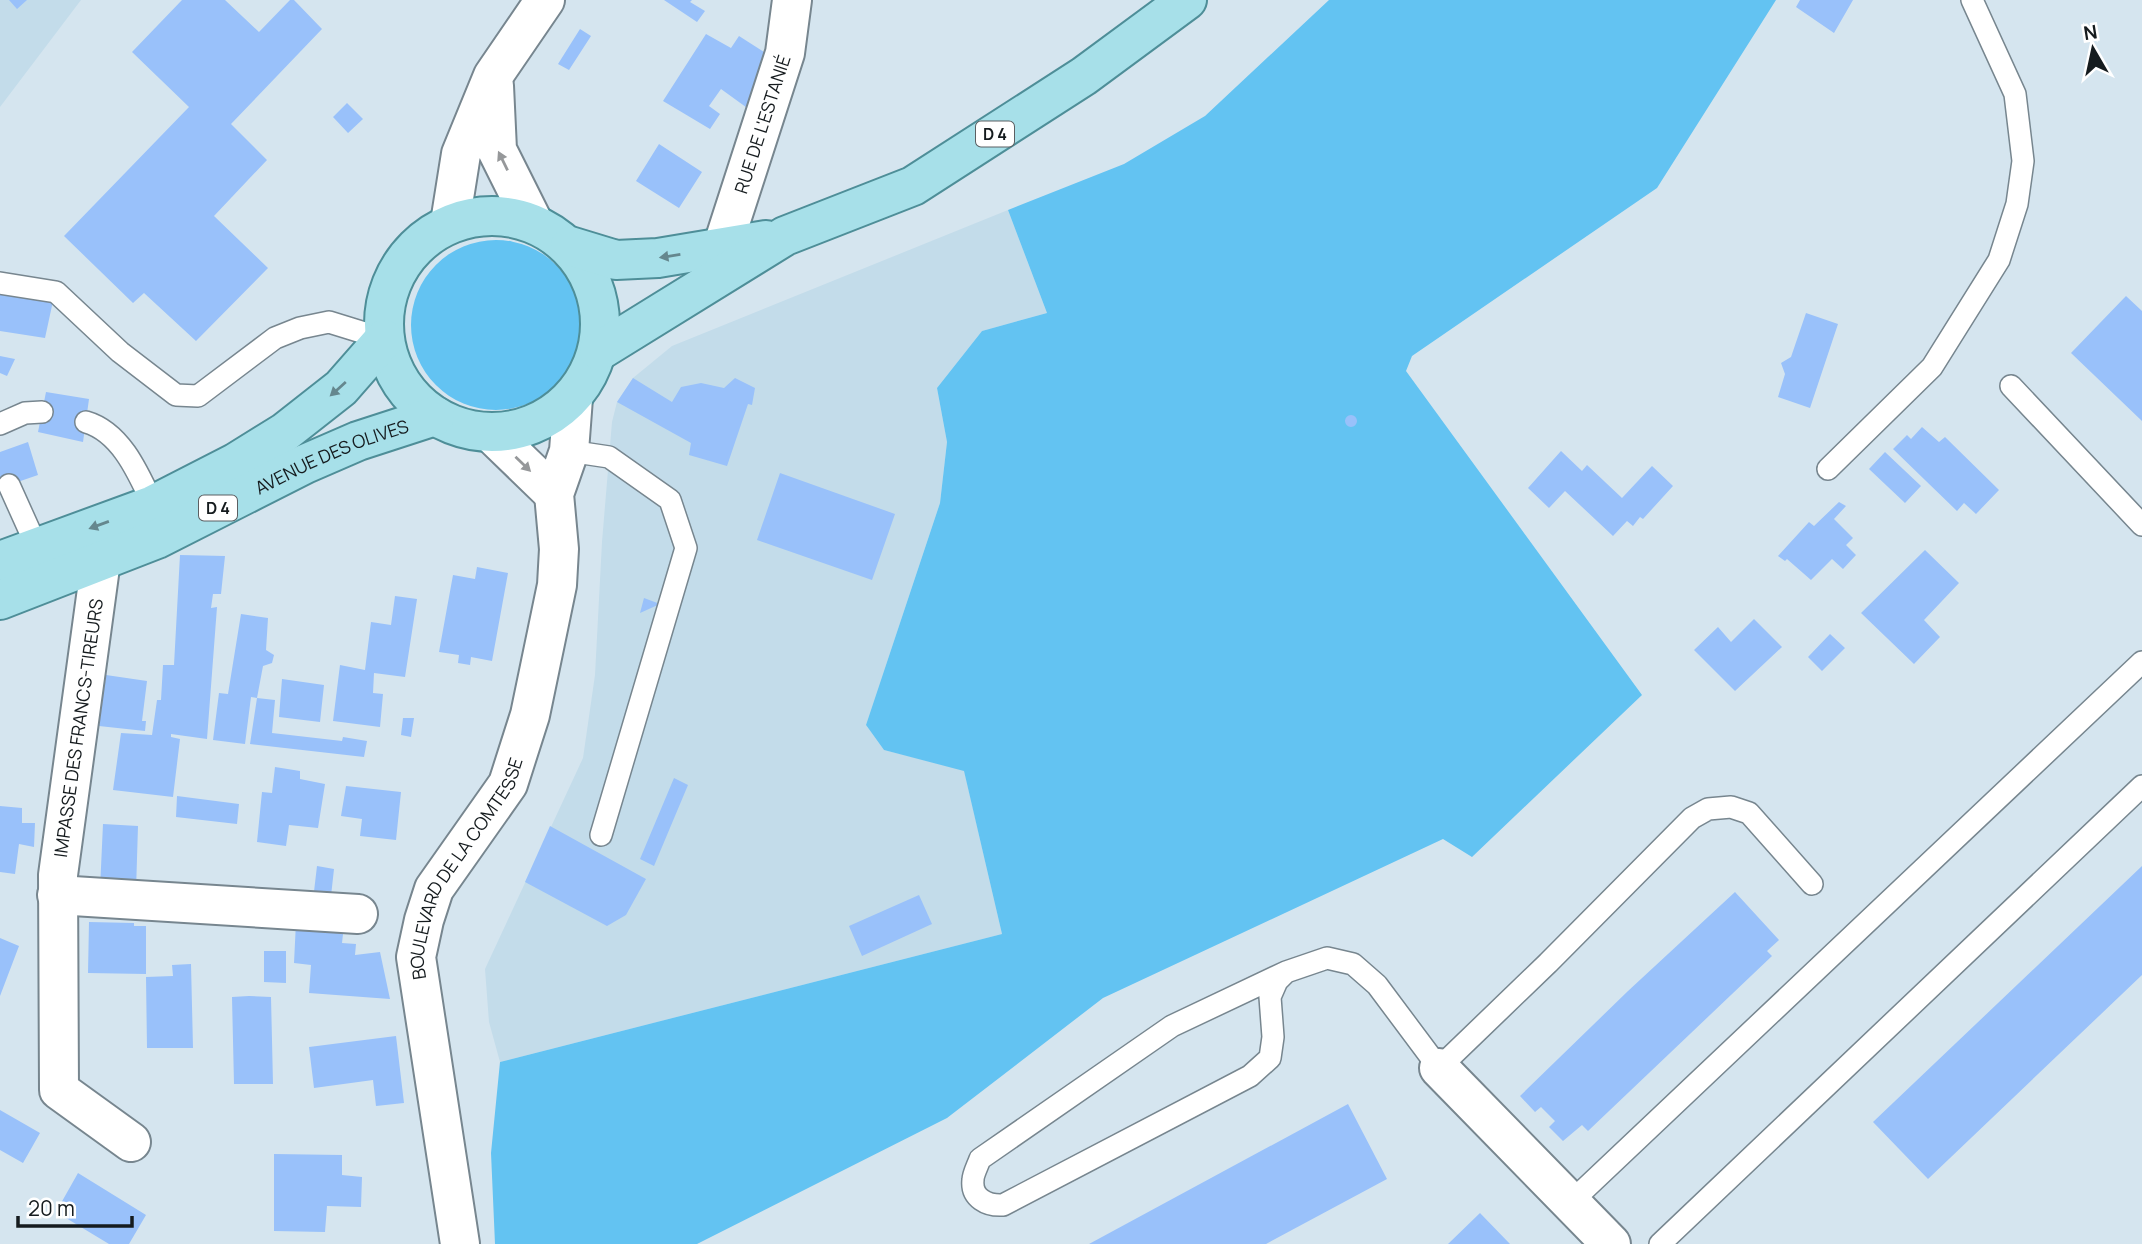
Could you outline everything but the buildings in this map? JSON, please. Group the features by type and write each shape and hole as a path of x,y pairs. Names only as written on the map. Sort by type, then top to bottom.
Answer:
{"main road":[{"name":"D 4","path":"570,246 616,260 658,258 722,248 785,236 913,186 1084,76 1186,0"},
{"path":"491,215 533,222 570,246 592,278 602,313 599,351 589,376 573,398 536,424 491,433 462,429 435,416 411,397 393,370 384,339 385,304 397,270 420,242 450,223 491,215"},
{"name":"D 4","path":"599,351 785,236"},
{"name":"AVENUE DES OLIVES","path":"0,561 44,564 101,560 235,463 285,432 341,388 384,339"},
{"name":"AVENUE DES OLIVES","path":"0,600 44,564 358,441 435,416"}],"street":[{"path":"450,223 461,154 494,76 545,0"},
{"name":"RUE DE L'ESTANIÉ","path":"722,248 785,53 792,0"},
{"path":"494,76 497,150 533,222"},
{"name":"BOULEVARD DE LA COMTESSE","path":"460,1244 416,957 424,920 435,889 508,784 530,715 557,585 559,549 555,494 569,451 573,398"},
{"path":"491,433 555,494"},
{"name":"IMPASSE DES FRANCS-TIREURS","path":"101,560 58,876 59,1090 131,1142"},
{"path":"57,895 358,914"},
{"path":"1438,1068 1611,1244"}],"lane":[{"path":"1828,469 1932,367 1999,260 2017,204 2023,161 2015,94 1972,0"},
{"path":"0,283 56,292 120,352 176,395 198,396 275,338 300,328 329,322 384,339"},
{"path":"2011,386 2142,525"},
{"path":"0,424 25,413 42,412"},
{"path":"86,422 100,426 132,461 160,519"},
{"path":"569,451 609,457 670,500 686,548 600,835"},
{"path":"9,485 44,564"},
{"path":"1571,1202 2142,662"},
{"path":"1660,1244 2142,786"},
{"path":"1286,972 1277,981 1270,997 1273,1037 1270,1058 1250,1076 1003,1205 990,1206 978,1198 972,1181 980,1159 1172,1027 1286,972 1326,958 1353,964 1377,985 1438,1068 1548,963 1692,818 1708,809 1731,807 1749,813 1812,884"}],"shaded area":[{"path":"0,0 81,0 0,107"},
{"path":"1329,0 1776,0 1657,188 1412,356 1406,371 1642,695 1472,857 1443,839 1103,998 947,1118 697,1244 495,1244 491,1153 500,1062 1002,934 964,771 884,750 866,725 940,503 947,442 937,388 982,331 1047,313 1008,210 1124,164 1205,116"},
{"path":"1008,210 1047,313 982,331 937,388 947,442 940,503 866,725 884,750 964,770 1002,934 500,1062 489,1022 485,969 583,758 595,675 602,542 612,422 617,402 633,378 672,346"},
{"path":"496,240 529,246 556,265 575,292 581,325 575,358 556,385 529,404 496,410 463,404 436,385 417,358 411,325 417,292 436,265 463,246"}]}
